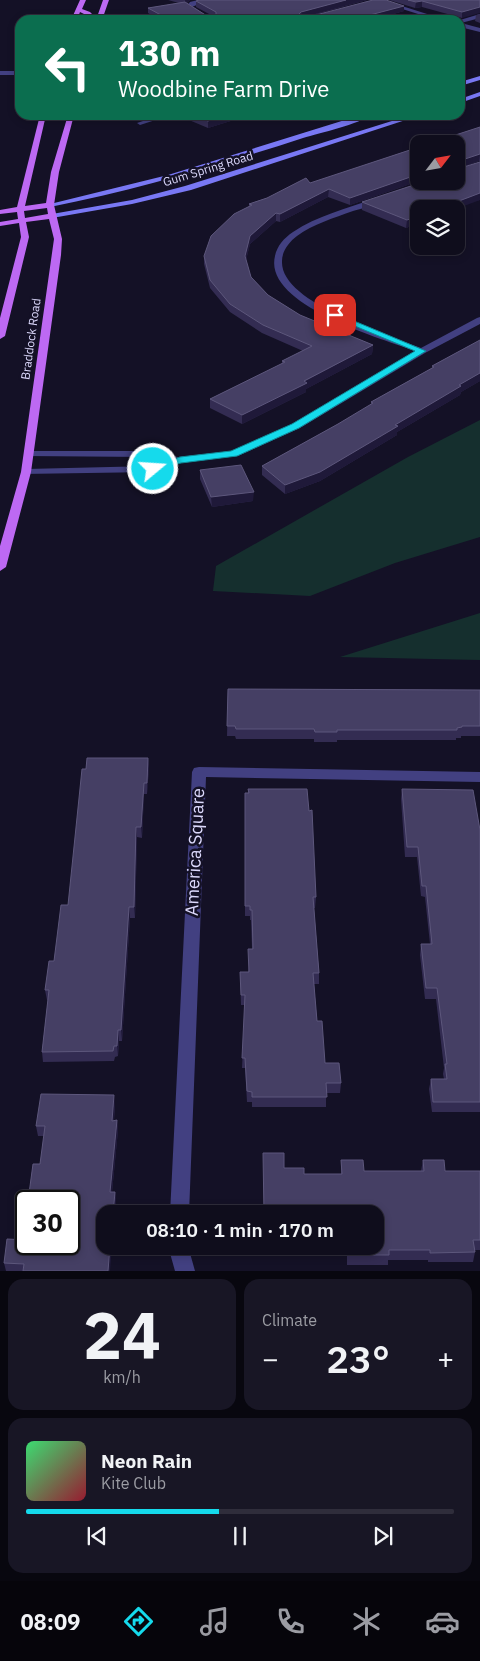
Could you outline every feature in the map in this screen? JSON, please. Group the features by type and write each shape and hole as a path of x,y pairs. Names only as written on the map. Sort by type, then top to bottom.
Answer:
{"main road":[{"path":"76,15 83,0"},
{"path":"101,15 106,0"},
{"path":"78,10 89,15"},
{"path":"465,82 480,78"},
{"path":"465,99 480,94"},
{"name":"Braddock Road","path":"0,336 25,237 20,209 43,120"},
{"name":"Braddock Road","path":"0,567 26,472 29,454 57,255 58,239 50,205 55,172 70,120"},
{"name":"Gum Spring Road","path":"0,212 50,205 104,194 182,174 352,120"},
{"name":"Gum Spring Road","path":"0,224 132,202 188,188 402,120"}],"street":[{"path":"203,15 189,7 192,3 205,0"},
{"path":"370,3 378,0 427,15"},
{"path":"465,21 480,16"},
{"path":"465,25 480,30"},
{"path":"0,73 15,73"},
{"path":"140,123 150,120"},
{"path":"382,199 314,224 294,234 281,247 277,260 280,274 290,289 308,302 422,351"},
{"path":"26,472 153,469 180,460 234,454 296,426 422,351 480,320"},
{"path":"29,454 148,454 180,460"},
{"name":"America Square","path":"179,1205 198,772 480,777"},
{"path":"181,1255 185,1271"}],"green space":[{"path":"480,420 480,537 395,563 310,596 213,591 216,566 408,457"},
{"path":"480,613 480,660 340,657"}],"building":[{"path":"346,0 299,14 306,15 216,15 216,12 196,1"},
{"path":"373,0 386,0 404,6 370,15 316,15"},
{"path":"408,0 480,0 480,7 462,12 422,1"},
{"path":"185,2 205,15 161,15 148,8"},
{"path":"480,127 480,154 465,159 465,135 456,135"},
{"path":"410,150 410,177 350,198 329,189 280,214 276,213 250,236 245,256 251,277 268,295 300,315 373,345 304,381 307,383 242,415 210,399 285,362 282,361 312,346 263,325 230,304 210,280 204,256 211,236 234,214 252,205 249,204 267,198 306,178 310,183"},
{"path":"480,162 480,193 462,200 410,200 410,219 407,220 362,202 410,186 410,190 465,190 465,166"},
{"path":"480,340 480,373 395,425 398,426 320,472 285,485 262,466 338,424 373,403 371,402"},
{"path":"241,465 254,492 211,497 200,470"},
{"path":"228,689 480,690 480,726 462,726 457,728 457,730 337,730 337,732 315,732 314,729 236,729 235,726 227,726"},
{"path":"87,758 148,758 147,783 144,783 141,827 136,827 134,907 129,907 121,1030 118,1030 117,1046 114,1046 113,1051 42,1052 49,990 45,990 49,961 54,961 61,905 68,905 82,769 86,769"},
{"path":"248,789 307,789 309,811 312,810 316,897 313,897 319,973 313,973 317,1021 322,1021 325,1063 339,1063 341,1083 326,1083 327,1097 252,1097 252,1092 247,1091 245,1058 242,1058 245,995 241,995 240,972 249,972 248,949 253,949 252,910 250,910 250,906 245,906 245,793 249,793"},
{"path":"402,789 473,790 480,830 480,1102 433,1102 431,1079 447,1079 445,1064 447,1064 437,988 426,988 421,944 432,944 426,886 422,886 418,847 407,847"},
{"path":"41,1094 114,1095 112,1121 117,1120 110,1192 115,1192 114,1205 96,1205 96,1255 109,1255 108,1271 23,1271 24,1264 4,1263 7,1239 15,1239 15,1255 80,1255 80,1190 29,1190 33,1164 40,1164 45,1126 36,1126"},
{"path":"263,1153 284,1153 284,1168 304,1168 304,1174 342,1174 341,1160 363,1160 364,1171 424,1171 423,1160 444,1160 445,1171 480,1171 480,1240 473,1240 475,1252 430,1253 430,1250 389,1250 389,1255 384,1255 384,1205 264,1205"}],"route":[{"path":"153,469 180,460 234,454 296,426 422,351 335,315"}]}
